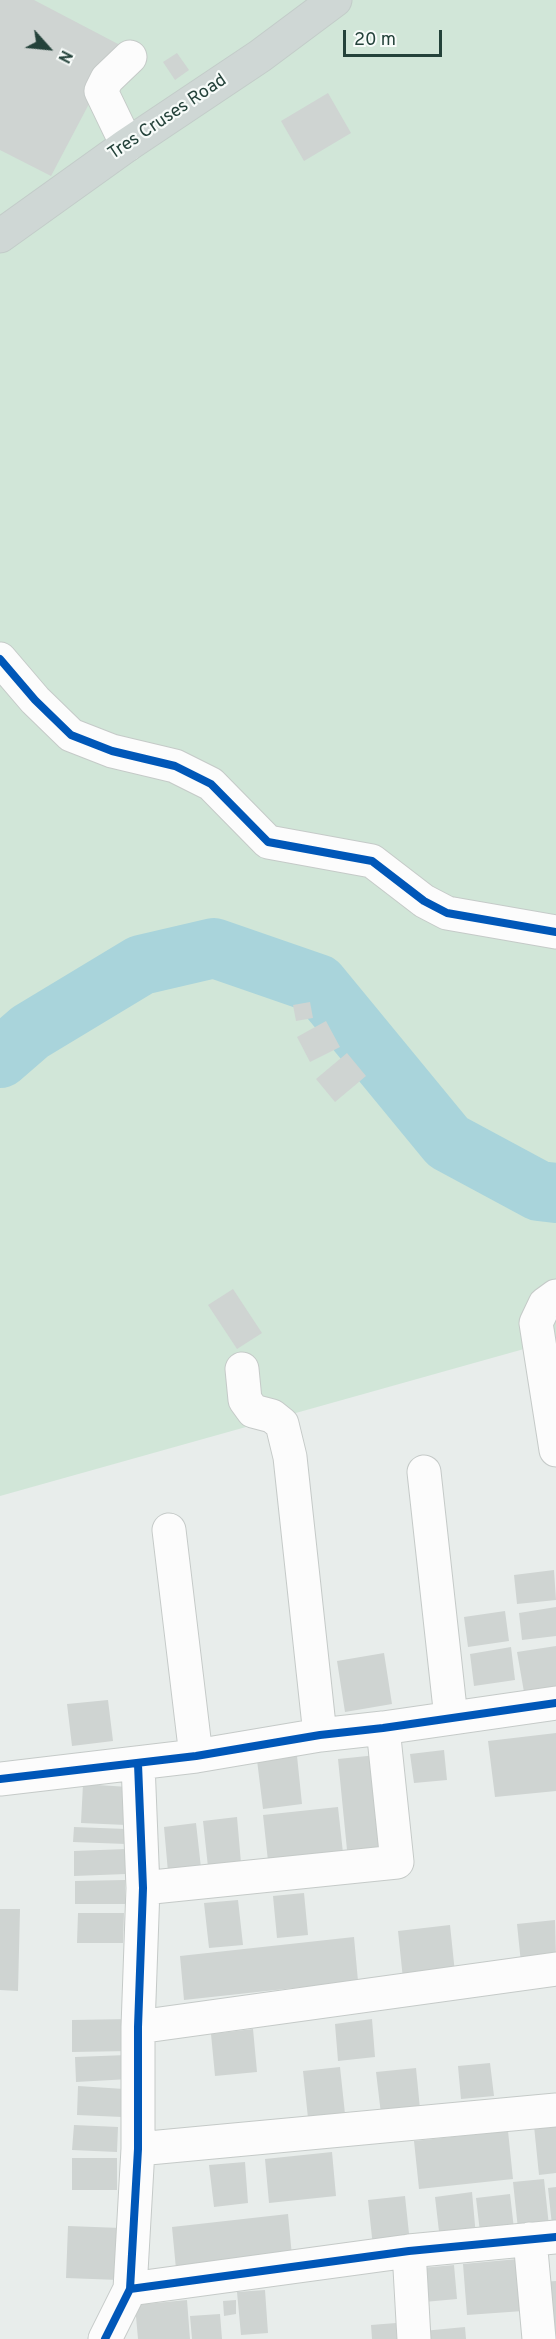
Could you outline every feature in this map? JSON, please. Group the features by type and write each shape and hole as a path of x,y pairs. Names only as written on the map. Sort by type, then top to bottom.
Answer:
{"main road":[{"name":"Tres Cruses Road","path":"0,236 127,145 260,56 335,0"}],"street":[{"path":"127,145 101,91 107,79 130,57"},
{"path":"0,659 35,700 71,735 112,752 175,766 211,784 268,842 372,861 424,901 447,913 556,932"},
{"path":"556,1296 545,1304 536,1323 556,1450"},
{"path":"242,1369 245,1400 253,1411 272,1416 282,1424 290,1457 320,1735"},
{"path":"424,1472 451,1718"},
{"path":"169,1530 196,1756"},
{"path":"0,1779 138,1764 320,1735 556,1703"},
{"path":"143,1888 397,1862 383,1728"},
{"path":"105,2339 130,2289 138,2149 138,2027 143,1888 138,1764"},
{"path":"138,2027 556,1969"},
{"path":"138,2149 556,2110"},
{"path":"130,2289 409,2251 543,2238 538,2339"},
{"path":"409,2251 414,2339"}],"green space":[{"path":"0,0 556,0 556,1340 0,1496"}],"building":[{"path":"0,0 34,0 120,45 51,176 0,150"},
{"path":"177,53 189,70 175,80 163,62"},
{"path":"328,93 351,133 304,161 281,121"},
{"path":"310,1002 313,1018 296,1021 293,1005"},
{"path":"326,1021 340,1047 310,1062 297,1037"},
{"path":"347,1053 366,1076 335,1102 316,1079"},
{"path":"233,1289 262,1333 237,1349 208,1305"},
{"path":"554,1570 556,1600 517,1604 514,1575"},
{"path":"556,1607 556,1636 522,1640 519,1613"},
{"path":"505,1611 509,1641 468,1647 464,1617"},
{"path":"556,1646 556,1687 524,1692 517,1652"},
{"path":"511,1647 515,1680 474,1686 470,1654"},
{"path":"384,1653 392,1704 345,1712 337,1661"},
{"path":"108,1700 113,1741 72,1746 67,1704"},
{"path":"556,1733 556,1791 495,1797 488,1741"},
{"path":"444,1750 447,1780 414,1783 410,1754"},
{"path":"377,1755 387,1846 347,1850 338,1759"},
{"path":"297,1756 302,1804 263,1809 257,1760"},
{"path":"83,1784 128,1787 126,1825 81,1823"},
{"path":"338,1807 343,1853 268,1861 263,1815"},
{"path":"237,1817 241,1863 208,1867 203,1821"},
{"path":"196,1823 201,1868 168,1872 164,1827"},
{"path":"74,1827 126,1829 126,1844 73,1842"},
{"path":"126,1849 126,1874 74,1876 74,1851"},
{"path":"125,1880 125,1904 75,1904 75,1881"},
{"path":"304,1893 308,1935 277,1938 273,1896"},
{"path":"238,1900 243,1945 209,1948 204,1903"},
{"path":"0,1909 20,1909 18,1991 0,1990"},
{"path":"78,1913 124,1913 123,1943 77,1943"},
{"path":"555,1920 556,1960 521,1963 517,1924"},
{"path":"450,1925 455,1973 403,1979 398,1931"},
{"path":"354,1937 358,1981 184,2000 180,1956"},
{"path":"129,2019 130,2051 72,2052 72,2020"},
{"path":"372,2019 375,2057 338,2061 335,2024"},
{"path":"253,2029 257,2072 215,2076 211,2034"},
{"path":"127,2055 129,2079 76,2082 75,2057"},
{"path":"490,2063 494,2096 461,2099 458,2066"},
{"path":"340,2067 345,2114 308,2118 303,2071"},
{"path":"416,2068 420,2109 381,2114 376,2072"},
{"path":"78,2086 124,2089 122,2117 77,2115"},
{"path":"556,2123 556,2173 539,2175 534,2126"},
{"path":"74,2125 118,2127 117,2152 72,2150"},
{"path":"508,2131 513,2179 419,2189 414,2141"},
{"path":"332,2152 336,2196 269,2203 265,2159"},
{"path":"72,2158 117,2158 117,2190 72,2190"},
{"path":"245,2162 248,2203 214,2207 209,2165"},
{"path":"544,2179 549,2226 518,2229 513,2182"},
{"path":"556,2187 556,2225 552,2225 548,2188"},
{"path":"472,2192 476,2236 440,2240 435,2197"},
{"path":"510,2194 514,2229 480,2232 476,2198"},
{"path":"405,2196 410,2243 373,2247 368,2200"},
{"path":"288,2214 292,2256 176,2269 172,2227"},
{"path":"68,2226 121,2228 119,2280 66,2278"},
{"path":"518,2259 523,2311 467,2315 463,2264"},
{"path":"454,2265 457,2299 424,2302 421,2268"},
{"path":"556,2281 556,2339 546,2339 542,2282"},
{"path":"265,2290 268,2333 241,2335 237,2292"},
{"path":"187,2300 190,2339 138,2339 135,2305"},
{"path":"236,2300 236,2314 224,2316 223,2301"},
{"path":"220,2314 222,2339 192,2339 190,2316"},
{"path":"396,2323 397,2339 372,2339 371,2325"},
{"path":"465,2327 466,2339 424,2339 423,2331"}],"waterway":[{"path":"0,1058 30,1032 141,965 214,948 318,984 448,1142 539,1191 556,1193"}],"cycle path":[{"path":"0,659 35,700 71,735 112,751 175,766 211,784 268,842 372,861 424,901 447,913 556,932"},
{"path":"0,1779 196,1756 320,1735 556,1703"},
{"path":"105,2339 130,2289 138,2149 138,2027 143,1888 138,1764"},
{"path":"130,2289 409,2251 556,2237"}]}
